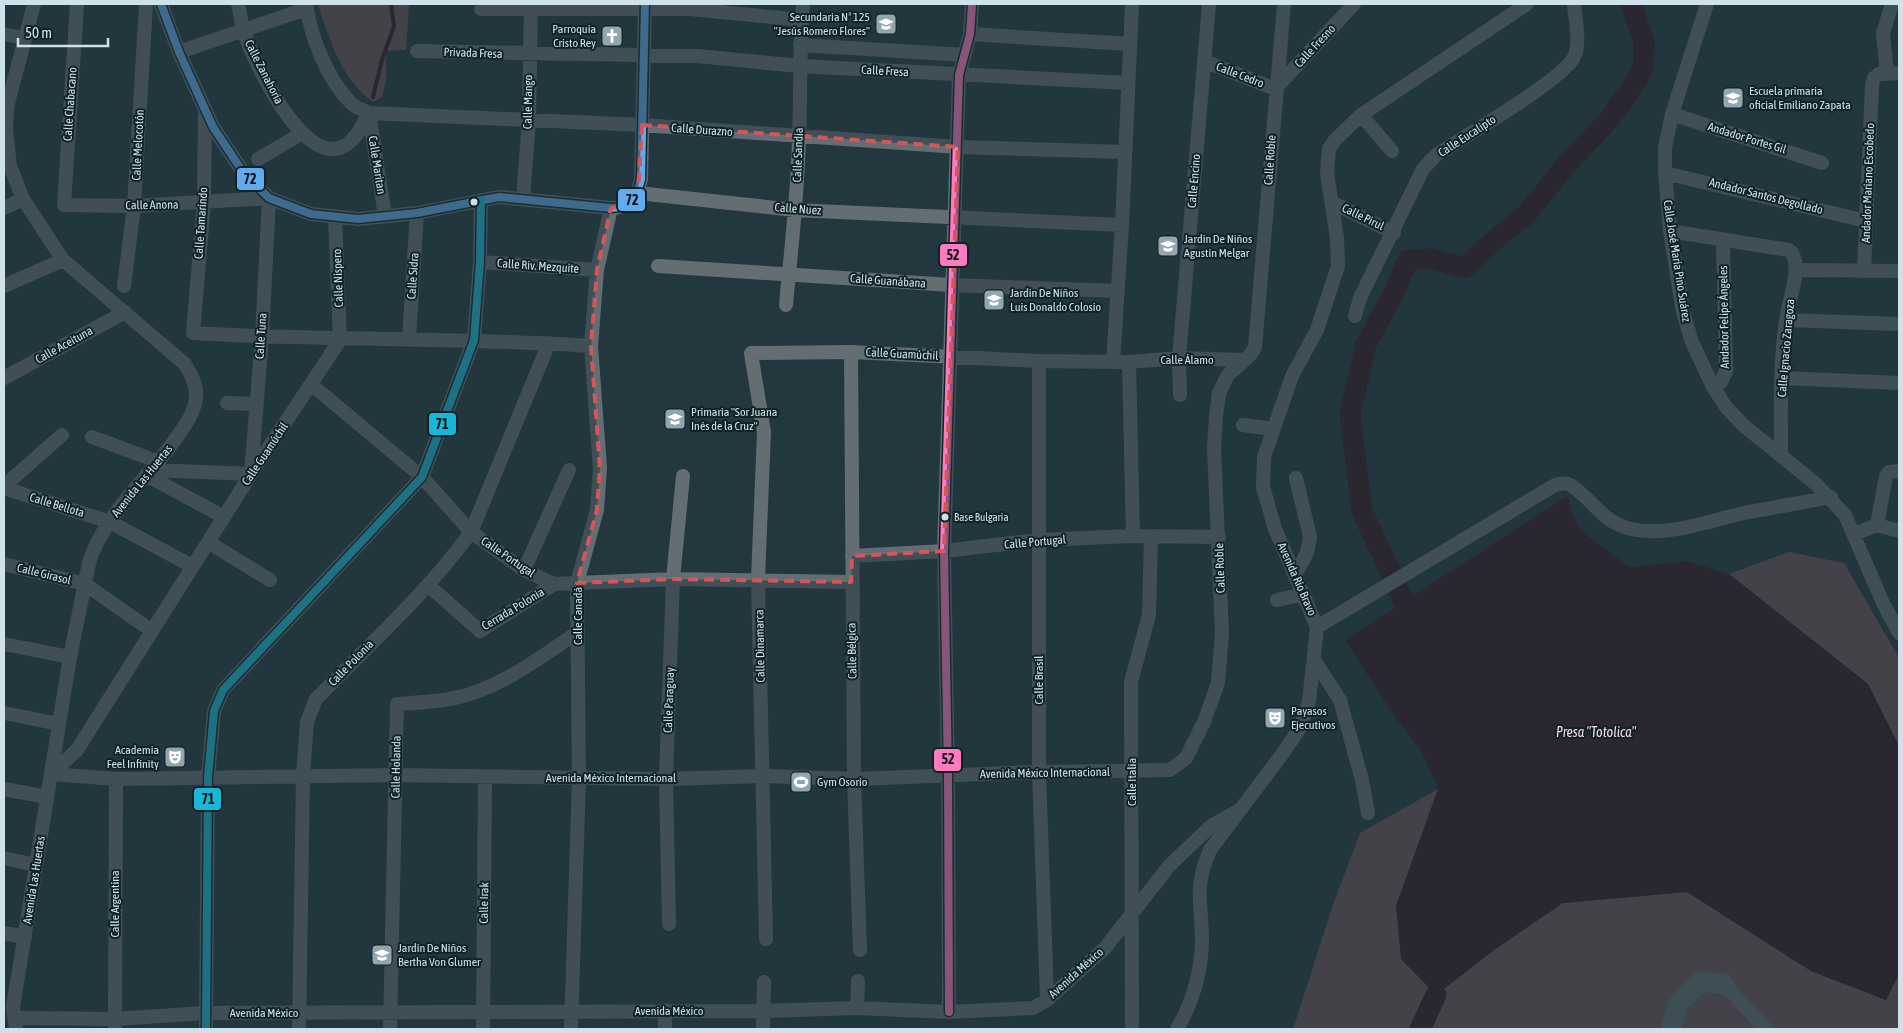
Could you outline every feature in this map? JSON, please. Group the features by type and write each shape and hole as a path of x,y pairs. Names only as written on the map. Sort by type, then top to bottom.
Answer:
{"highway":[{"path":"1671,1029 1678,1004 1700,982 1724,984"}],"street":[{"name":"Avenida Las Huertas","path":"12,1015 70,657 93,551 110,522 153,469 192,413 196,394 194,383 185,364 63,260 23,200 10,166 5,130 5,107 34,4"},
{"name":"Calle Chabacano","path":"64,205 77,4"},
{"name":"Calle Melocotón","path":"124,286 134,206 146,4"},
{"path":"161,4 179,52 206,113 222,143 243,172 269,198 311,214 358,218 417,213 499,197 611,208 628,204 638,193 641,179 644,7"},
{"name":"Calle Zanahoria","path":"238,4 244,31 284,112 301,134"},
{"name":"Calle Sandia","path":"786,305 795,210 799,137 799,66 803,4"},
{"path":"949,1012 948,775 944,551 959,75 970,34 972,4"},
{"path":"1113,362 1122,226 1132,4"},
{"name":"Calle Encino","path":"1180,395 1180,358 1209,4"},
{"name":"Calle Roble","path":"1170,770 1186,758 1204,722 1218,683 1222,634 1214,448 1216,416 1219,393 1228,375 1255,347 1275,88 1284,4"},
{"name":"Calle Fresno","path":"1275,88 1354,4"},
{"path":"1392,151 1361,115 1527,4"},
{"name":"Calle Eucalipto","path":"1355,316 1360,298 1394,233 1423,169 1436,155 1534,92 1573,58 1576,48 1574,4"},
{"name":"Calle José María Pino Suárez","path":"1707,4 1672,114 1665,148 1664,173 1670,232 1683,312 1692,342 1713,387 1726,407 1737,419 1831,497 1845,515 1882,603 1899,633"},
{"path":"1892,4 1883,33 1893,73"},
{"path":"179,52 244,31 306,6 317,43 336,84 353,105 369,113 354,138 344,146 333,149 317,146 301,134 258,159"},
{"name":"Calle Mango","path":"523,199 528,120 531,7"},
{"path":"481,9 644,7 690,9 802,20"},
{"path":"4,34 23,38"},
{"path":"970,34 1130,44"},
{"path":"800,45 965,55"},
{"name":"Privada Fresa","path":"417,51 530,54"},
{"path":"915,52 915,73"},
{"name":"Calle Fresa","path":"530,54 697,56 799,66 1127,82"},
{"name":"Calle Cedro","path":"1204,61 1275,88"},
{"name":"Andador Mariano Escobedo","path":"1864,271 1871,95 1874,78 1879,74 1893,73"},
{"name":"Calle Tamarindo","path":"206,113 204,203 193,333 262,337"},
{"name":"Calle Durazno","path":"369,113 642,125 958,147 1125,152"},
{"name":"Calle Maritan","path":"369,113 385,216"},
{"name":"Andador Portes Gil","path":"1672,114 1822,163"},
{"name":"Avenida Río Bravo","path":"1177,1029 1186,1015 1197,982 1202,941 1198,895 1201,872 1210,850 1300,728 1309,702 1317,628 1304,594 1274,529 1263,487 1264,457 1292,376 1317,330 1338,266 1337,238 1327,158 1329,149 1334,140 1361,115"},
{"name":"Andador Santos Degollado","path":"1664,173 1866,221"},
{"name":"Calle Nuez","path":"638,193 795,210 1122,226"},
{"name":"Calle Anona","path":"64,205 134,206 269,198"},
{"name":"Calle Tuna","path":"251,474 262,337 269,198"},
{"path":"4,208 23,200"},
{"path":"206,1029 208,777 214,711 223,690 422,477 474,340 480,262 481,200"},
{"name":"Calle Pirul","path":"1332,202 1394,233"},
{"name":"Calle Canadá","path":"571,1029 570,1011 579,778 577,583 597,510 600,468 591,346 597,270 611,208"},
{"name":"Calle Sidra","path":"409,338 417,213"},
{"name":"Calle Níspero","path":"335,217 340,340"},
{"path":"1670,232 1790,250 1796,258 1795,270 1899,271"},
{"name":"Andador Felipe Ángeles","path":"1713,387 1722,382 1726,371 1723,240"},
{"path":"4,286 63,260"},
{"name":"Calle Riv. Mezquite","path":"480,262 597,270"},
{"name":"Calle Guanábana","path":"658,266 951,285 1118,291"},
{"name":"Calle Ignacio Zaragoza","path":"1781,456 1781,378 1786,320 1795,270"},
{"name":"Calle Aceituna","path":"4,378 124,312"},
{"path":"1786,320 1899,324"},
{"path":"262,337 340,340 409,338 591,346"},
{"name":"Calle Guamúchil","path":"51,774 77,750 251,474 312,385 340,340"},
{"name":"Calle Polonia","path":"299,1029 303,776 307,722 316,699 428,585 452,558 471,532 549,343"},
{"name":"Calle Guamúchil","path":"751,353 851,352 1039,361 1113,362"},
{"name":"Calle Bélgica","path":"851,352 854,780 860,950"},
{"name":"Calle Dinamarca","path":"751,353 764,432 758,579 766,940"},
{"name":"Calle Álamo","path":"1113,362 1180,358 1244,360"},
{"name":"Calle Brasil","path":"1039,361 1040,772 1047,1000"},
{"path":"1129,362 1132,536"},
{"path":"1781,378 1899,382"},
{"name":"Calle Portugal","path":"312,385 422,477 471,532 524,570 554,584 673,579 852,582"},
{"path":"227,403 256,404"},
{"path":"1244,425 1273,429"},
{"path":"4,487 62,436"},
{"path":"92,437 153,469 224,517"},
{"path":"153,469 251,474"},
{"path":"524,570 569,470"},
{"path":"1877,525 1886,476 1889,472 1899,471"},
{"name":"Calle Paraguay","path":"669,924 666,779 673,579 683,476"},
{"path":"1295,575 1307,553 1310,537 1296,478"},
{"path":"1317,628 1555,485 1563,483 1573,486 1596,510 1612,521 1629,529 1649,532 1691,526 1744,513 1831,497"},
{"name":"Calle Bellota","path":"4,487 110,522 192,566"},
{"path":"1854,534 1877,525 1899,531"},
{"name":"Calle Portugal","path":"852,556 944,551 1038,540 1132,536 1152,538 1219,537"},
{"name":"Calle Italia","path":"1132,1029 1131,682 1149,615 1152,538"},
{"path":"208,542 270,580"},
{"name":"Calle Girasol","path":"4,564 85,584"},
{"path":"85,584 152,631"},
{"name":"Cerrada Polonia","path":"428,585 480,631 554,584"},
{"path":"1276,600 1304,594"},
{"name":"Calle Holanda","path":"390,1029 397,704 451,699 489,687 530,664 578,632"},
{"path":"4,644 70,657"},
{"path":"1314,660 1340,700 1362,780 1368,813"},
{"path":"4,713 59,724"},
{"name":"Avenida México Internacional","path":"51,774 116,779 396,775 485,778 666,779 763,776 854,780 1040,772 1170,770"},
{"name":"Calle Irak","path":"483,1029 485,778"},
{"name":"Calle Argentina","path":"115,1024 116,779"},
{"path":"4,790 47,797"},
{"name":"Avenida México","path":"12,1015 115,1024 206,1014 390,1014 483,1011 665,1010 763,1011 858,1008 949,1012 1033,1008 1047,1000 1105,948 1169,866 1212,826 1240,810"},
{"path":"4,858 36,865"},
{"path":"4,933 25,937"},
{"path":"858,981 858,1008"},
{"path":"763,1029 764,982"},
{"path":"1724,984 1766,1029"},
{"path":"665,1010 665,1029"}],"highlighted area":[{"path":"642,125 958,147 944,551 852,556 851,582 673,579 577,583 597,510 600,468 591,346 597,270 611,208 628,204 638,193"}],"shaded area":[{"path":"318,4 409,4 406,50 386,51 386,80 382,97 373,102 362,93 345,71 332,45"},
{"path":"1789,552 1844,563 1899,658 1899,746 1868,684 1729,574"},
{"path":"1438,789 1396,906 1436,995 1494,950 1563,903 1687,892 1811,971 1886,1000 1899,974 1899,1029 1293,1029 1334,902 1360,833"}],"water":[{"name":"Presa \"Totolica\"","path":"1567,496 1578,528 1629,567 1687,561 1729,574 1868,684 1899,746 1899,974 1886,1000 1811,971 1687,892 1563,903 1494,950 1436,995 1401,959 1396,906 1438,789 1422,752 1395,717 1345,640"}],"waterway":[{"path":"373,97 382,60 394,26 391,4"},
{"path":"1404,601 1362,511 1350,414 1366,344 1394,293 1408,260 1432,259 1464,268 1526,215 1567,164 1606,123 1643,69 1644,42 1631,4"},
{"path":"1420,1029 1436,995"}],"transit line":[{"name":"72","path":"161,4 179,52 213,127 243,172 269,198 311,214 358,219 417,213 499,197 611,208 628,203 635,196 641,179 645,4"},
{"name":"52","path":"949,1012 948,775 944,551 959,75 970,34 972,4"},
{"name":"71","path":"206,1029 208,777 214,711 223,690 422,477 474,340 480,262 481,200"}],"place":[{"name":"Secundaria Nº 125 \"Jesús Romero Flores\"","path":"886,24"},
{"name":"Parroquia Cristo Rey","path":"612,36"},
{"name":"Escuela primaria oficial Emiliano Zapata","path":"1733,98"},
{"name":"Jardin De Niños Agustin Melgar","path":"1168,246"},
{"name":"Jardin De Niños Luis Donaldo Colosio","path":"994,300"},
{"name":"Primaria \"Sor Juana Inés de la Cruz\"","path":"675,419"},
{"name":"Base Bulgaria","path":"945,517"},
{"name":"Payasos Ejecutivos","path":"1275,718"},
{"name":"Academia Feel Infinity","path":"175,757"},
{"name":"Gym Osorio","path":"801,782"},
{"name":"Jardin De Niños Bertha Von Glumer","path":"382,955"}]}
